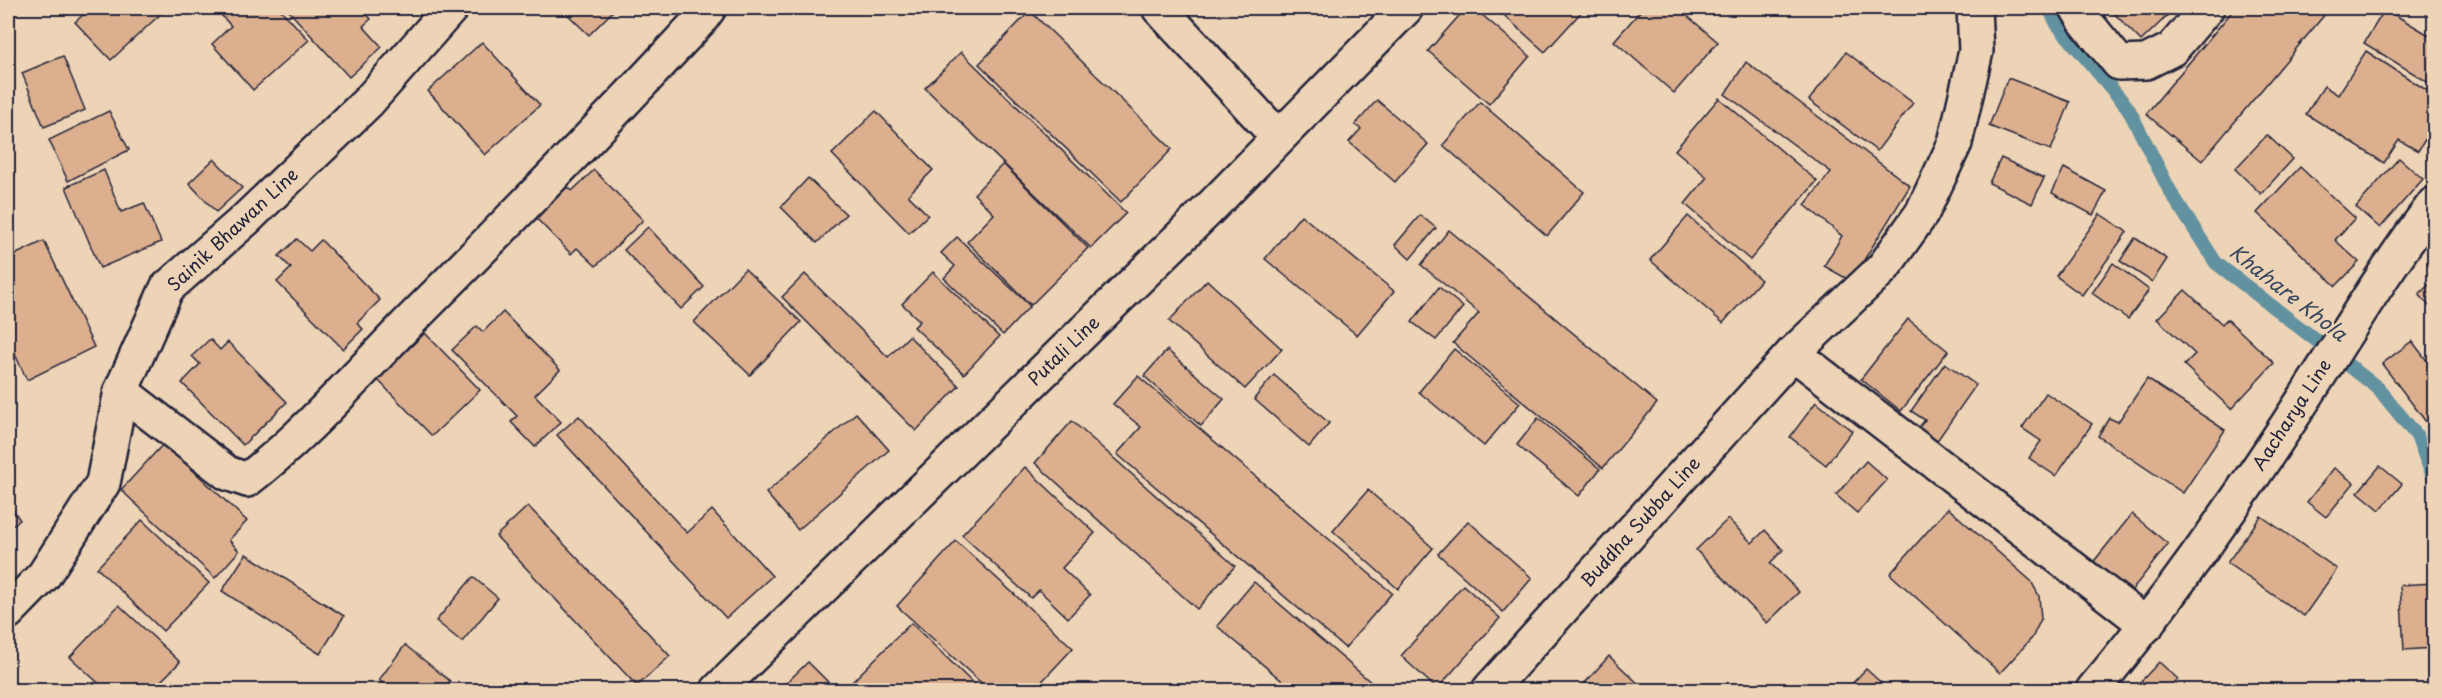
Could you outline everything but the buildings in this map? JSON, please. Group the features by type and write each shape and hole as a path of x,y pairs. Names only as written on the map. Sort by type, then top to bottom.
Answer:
{"street":[{"name":"Sainik Bhawan Line","path":"8,612 44,575 103,483 121,391 167,288 245,220 368,102 451,8"},
{"path":"121,391 227,473 247,480 324,409 591,139 709,8"},
{"path":"1159,8 1278,137"},
{"name":"Putali Line","path":"718,690 1208,210 1406,8"},
{"name":"Buddha Subba Line","path":"1489,690 1793,353 1883,268 1922,213 1955,143 1976,51 1974,8"},
{"path":"2078,8 2085,21 2119,63 2146,62 2172,49 2207,8"},
{"name":"Aacharya Line","path":"2093,690 2148,625 2240,496 2348,328 2410,235 2434,204"},
{"path":"1793,353 2148,625"}],"waterway":[{"name":"Khahare Khola","path":"2049,8 2057,24 2128,108 2170,191 2216,263 2378,388 2417,436 2434,479"}]}
